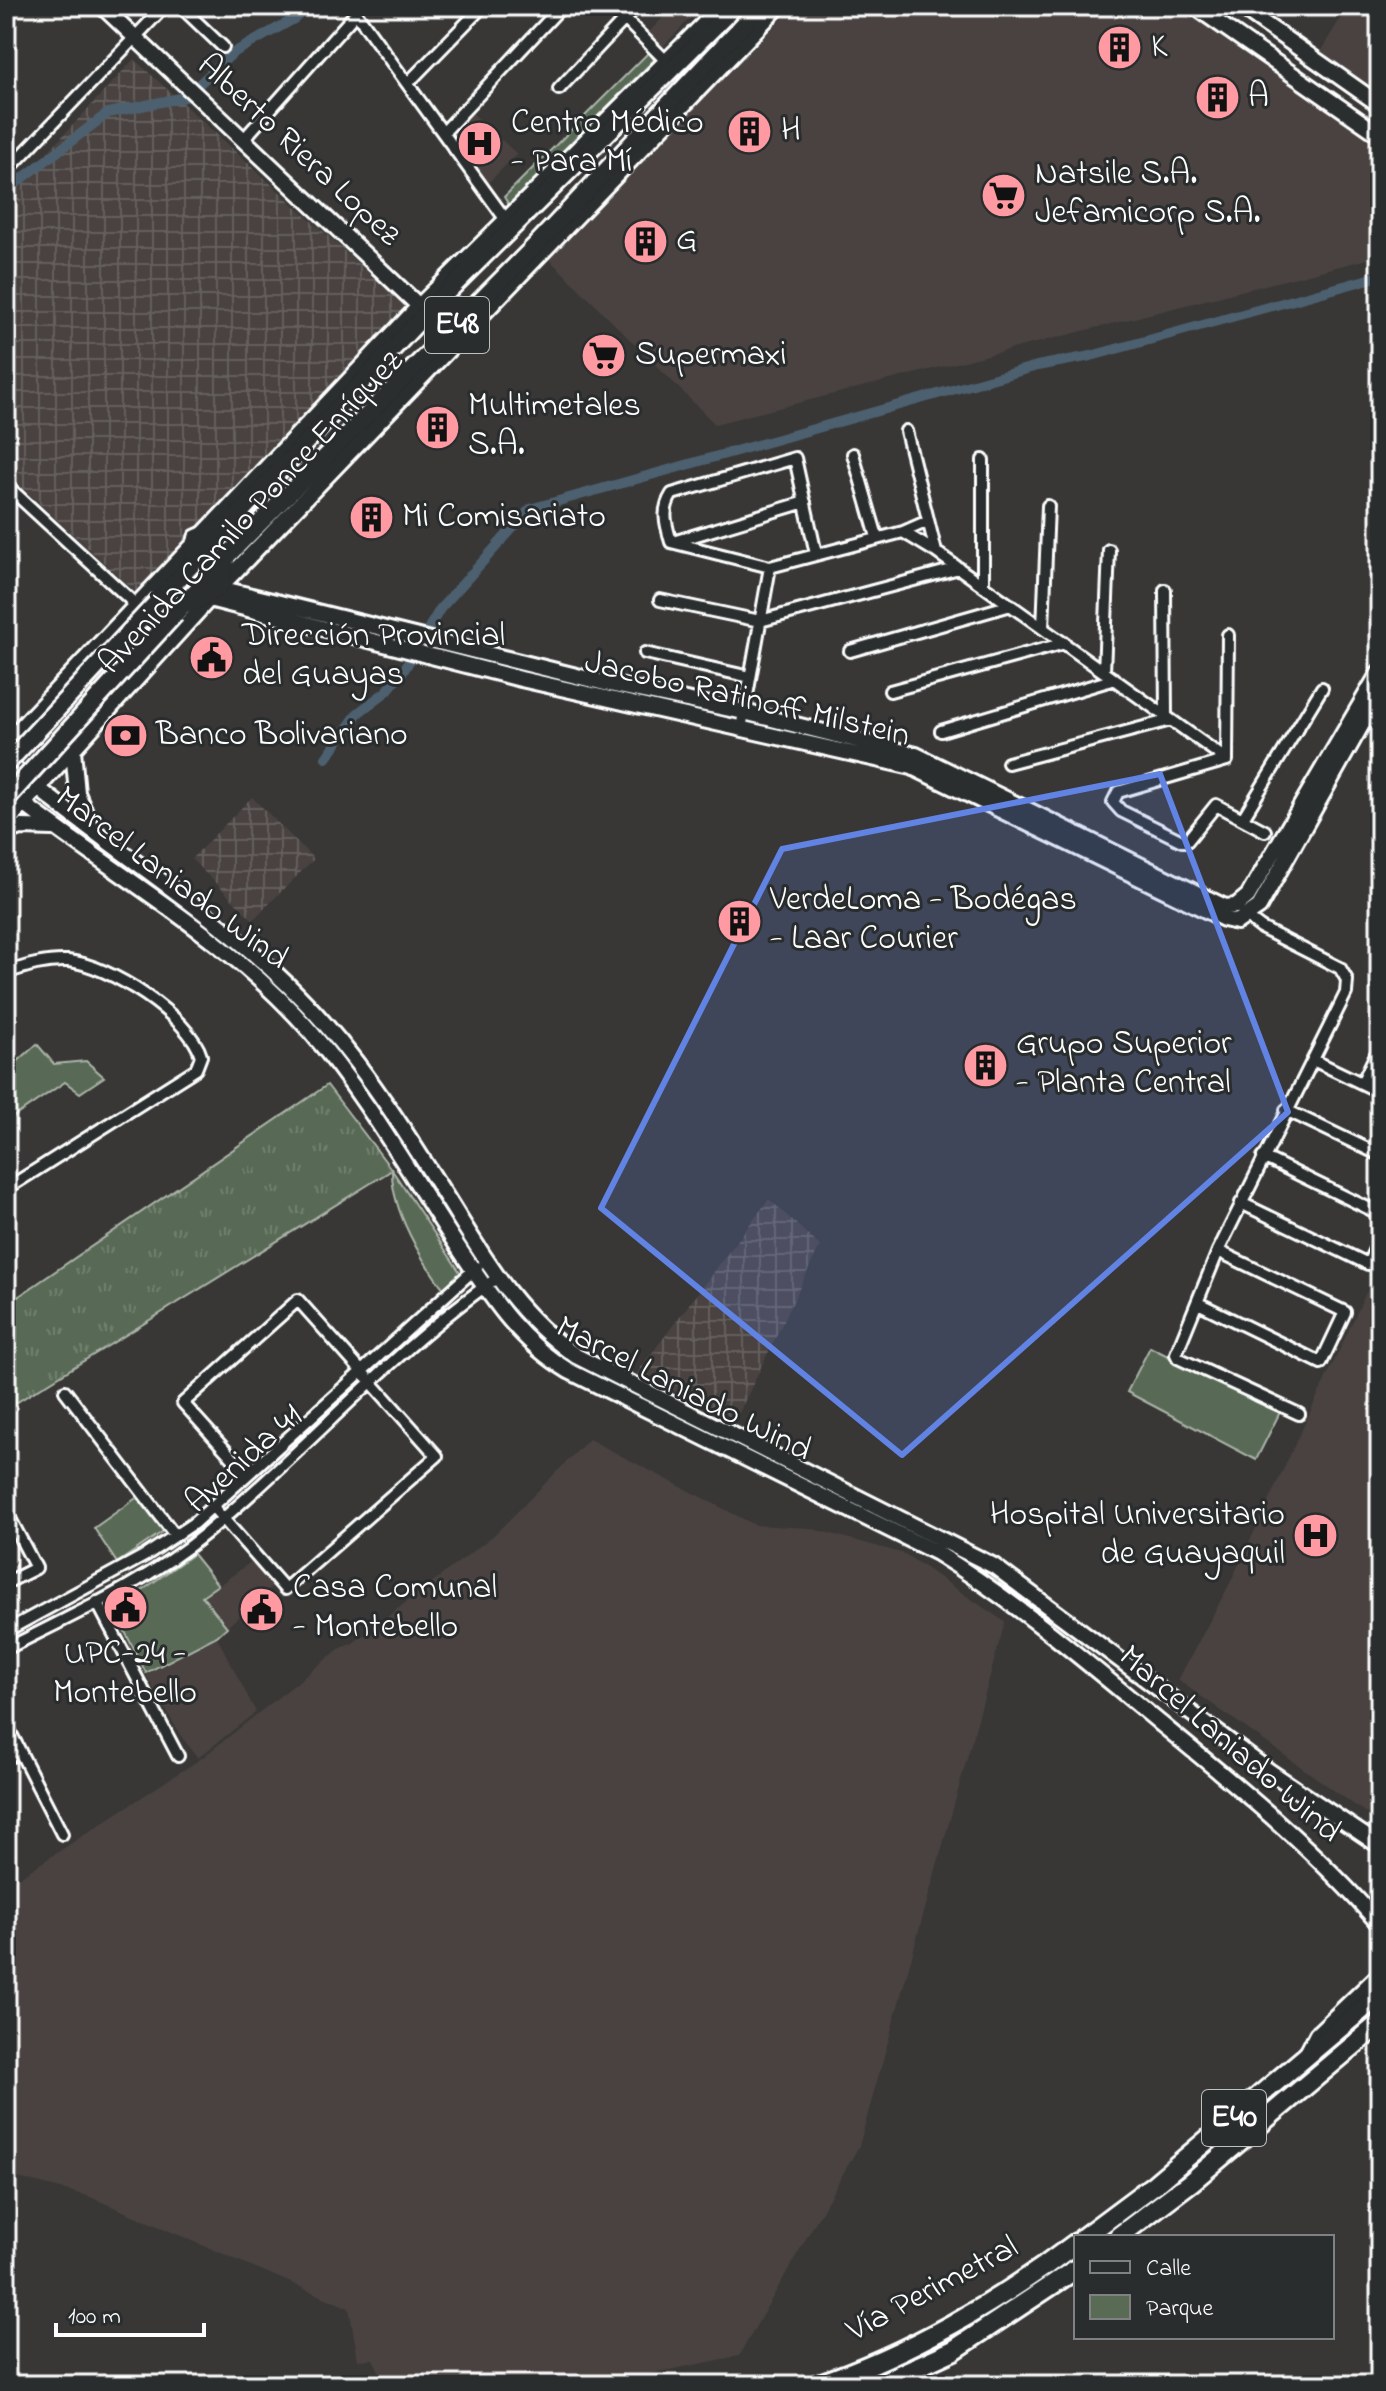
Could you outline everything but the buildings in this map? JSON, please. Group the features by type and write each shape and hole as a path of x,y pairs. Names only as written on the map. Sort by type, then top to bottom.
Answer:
{"highway":[{"name":"E40","path":"1086,2235 1303,2061 1380,1994"},
{"name":"E40","path":"1121,2235 1191,2182 1380,2023"},
{"name":"Vía Perimetral","path":"816,2385 945,2328 1039,2271 1074,2245"},
{"name":"Vía Perimetral","path":"877,2385 954,2350 1074,2270"}],"main road":[{"name":"Alberto Riera Lopez","path":"102,6 422,310"},
{"path":"646,81 670,65 721,6"},
{"name":"Avenida Camilo Ponce Enríquez","path":"6,743 197,538 422,310 502,238 670,65 686,56 735,6"},
{"name":"Avenida Camilo Ponce Enríquez","path":"6,799 228,555 627,151 761,6"},
{"name":"Avenida Camilo Ponce Enríquez","path":"6,823 214,593 779,6"},
{"path":"1194,6 1380,135"},
{"path":"1239,6 1380,105"},
{"path":"683,92 733,53"},
{"name":"Avenida Camilo Ponce Enríquez","path":"6,763 230,524 506,220 646,81"},
{"path":"627,151 650,140 657,120"},
{"path":"502,238 506,220 528,212"},
{"path":"192,565 197,538 230,524"},
{"path":"176,613 214,593 228,555"},
{"name":"Jacobo Ratinoff Milstein","path":"214,593 744,712 916,755 1224,919 1237,922 1248,918"},
{"name":"Jacobo Ratinoff Milstein","path":"214,593 521,679 912,767 1225,907 1236,906 1248,896 1328,770"},
{"path":"1248,918 1259,907 1380,671"},
{"path":"1328,770 1380,692"},
{"path":"73,750 77,793 95,834"},
{"name":"Marcel Laniado Wind","path":"6,763 241,943 323,1021 367,1074 497,1278 543,1334 576,1356 994,1566 1269,1771 1380,1846"},
{"name":"Marcel Laniado Wind","path":"6,790 54,828 224,949 265,984 311,1032 351,1084 484,1287 514,1329 532,1347 558,1365 937,1553 978,1579 1085,1661 1263,1807 1380,1925"},
{"path":"6,831 22,827 54,828"},
{"path":"1303,2061 1317,2034 1380,1974"}],"street":[{"path":"6,172 165,6"},
{"path":"180,6 223,47"},
{"path":"408,83 483,6"},
{"path":"443,133 562,6"},
{"path":"612,6 670,65"},
{"path":"559,89 637,6"},
{"path":"243,140 356,13 506,220"},
{"path":"906,431 936,552"},
{"path":"853,454 877,537"},
{"path":"671,542 664,514 672,494 795,458 816,554"},
{"path":"983,460 983,585"},
{"path":"6,485 135,604"},
{"path":"671,542 805,502"},
{"path":"1043,628 1048,506"},
{"path":"671,542 770,567 903,532 928,521"},
{"path":"903,532 959,568 1227,760"},
{"path":"1104,672 1109,550"},
{"path":"741,729 770,567"},
{"path":"660,600 760,621 959,568"},
{"path":"1165,590 1168,718"},
{"path":"850,651 1011,605"},
{"path":"1227,760 1228,635"},
{"path":"890,691 1065,643"},
{"path":"645,653 750,677"},
{"path":"941,731 1115,679"},
{"path":"1243,818 1322,688"},
{"path":"1008,763 1168,718"},
{"path":"1227,760 1118,792 1113,802 1121,811 1182,841 1187,841 1216,805 1265,831"},
{"path":"1248,918 1261,928 1340,968 1347,980 1346,993 1218,1251 1177,1348 1178,1358 1299,1414"},
{"path":"6,973 37,963 68,961 102,969 183,1026 198,1044 201,1056 196,1069 6,1189"},
{"path":"1362,1083 1380,1046"},
{"path":"1313,1060 1380,1092"},
{"path":"1286,1110 1380,1155"},
{"path":"1263,1157 1380,1214"},
{"path":"1241,1203 1368,1264 1380,1238"},
{"path":"1198,1303 1321,1363 1345,1312 1218,1251"},
{"name":"Avenida 41","path":"6,1631 66,1601 175,1535 212,1506 485,1259"},
{"name":"Avenida 41","path":"6,1649 155,1569 223,1518 497,1278"},
{"path":"212,1506 285,1589 437,1456 298,1300 183,1403 247,1474"},
{"path":"65,1391 175,1535"},
{"path":"6,1583 36,1568 8,1518"},
{"path":"97,1602 178,1756"},
{"path":"6,1724 62,1834"},
{"path":"6,1759 20,1751"}],"highlighted area":[{"path":"1160,774 1288,1112 902,1455 601,1208 782,849"}],"shaded area":[{"path":"674,6 702,6 662,48 648,33"},
{"path":"795,6 1181,6 1380,145 1380,256 715,424 546,256"},
{"path":"1348,6 1380,6 1378,92 1320,52"},
{"path":"134,59 408,309 138,594 6,473 6,197"},
{"name":"Centro Médico - Para Mí","path":"468,109 517,154 485,186 447,134"},
{"path":"252,797 314,859 253,920 191,859"},
{"path":"769,1199 820,1246 736,1419 636,1374"},
{"name":"Hospital Universitario de Guayaquil","path":"1380,1263 1380,1823 1178,1680 1230,1583"},
{"path":"589,1439 755,1525 810,1528 905,1554 1005,1622 859,2146 739,2356 593,2385 386,2385 373,2359 358,2360 349,2308 88,2196 6,2175 6,1886 203,1757 339,1649 353,1643 494,1535"},
{"path":"252,1561 273,1586 228,1626 204,1596"},
{"path":"217,1637 256,1712 198,1758 180,1735 146,1675"}],"green space":[{"path":"650,51 654,60 509,205 504,197"},
{"path":"37,1044 54,1064 86,1061 104,1077 80,1093 65,1082 6,1122 6,1072"},
{"path":"327,1085 392,1170 6,1409 6,1305"},
{"path":"392,1170 464,1278 448,1294 428,1267 402,1218"},
{"path":"1150,1347 1280,1412 1256,1460 1127,1392"},
{"path":"139,1496 165,1530 117,1563 94,1528"},
{"path":"193,1554 218,1585 202,1596 227,1627 217,1636 146,1673 120,1622 136,1611 130,1599"}],"waterway":[{"path":"198,85 233,53 294,19 308,6"},
{"path":"6,191 108,113 185,97"},
{"path":"326,758 358,713 387,691 404,670 440,609 530,509 1037,366 1091,356 1380,276"}],"place":[{"name":"K","path":"1120,48"},
{"name":"A","path":"1217,98"},
{"name":"H","path":"750,132"},
{"name":"Centro Médico - Para Mí","path":"480,144"},
{"name":"Natsile S.A. Jefamicorp S.A.","path":"1004,195"},
{"name":"G","path":"645,241"},
{"name":"Supermaxi","path":"604,356"},
{"name":"Multimetales S.A.","path":"437,427"},
{"name":"Mi Comisariato","path":"371,518"},
{"name":"Dirección Provincial del Guayas","path":"211,657"},
{"name":"Banco Bolivariano","path":"125,736"},
{"name":"VerdeLoma - Bodégas - Laar Courier","path":"739,921"},
{"name":"Grupo Superior - Planta Central","path":"985,1065"},
{"name":"Hospital Universitario de Guayaquil","path":"1316,1536"},
{"name":"UPC-24 - Montebello","path":"125,1607"},
{"name":"Casa Comunal - Montebello","path":"262,1609"}]}
